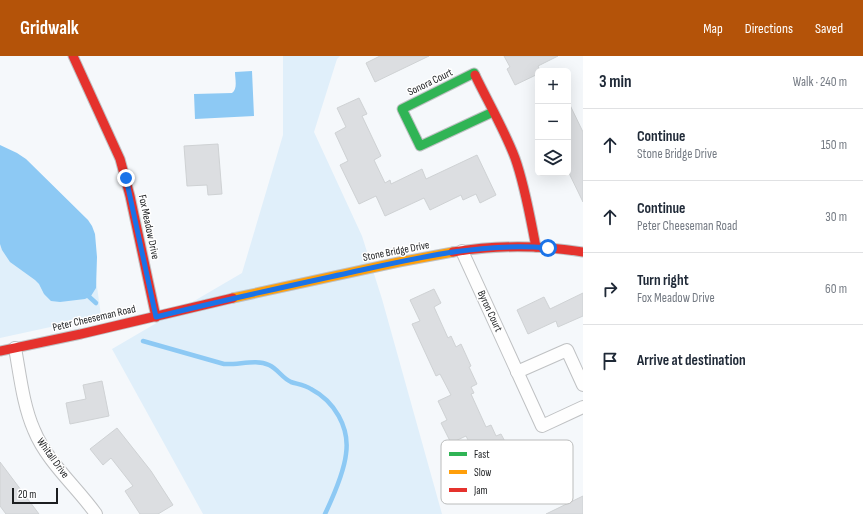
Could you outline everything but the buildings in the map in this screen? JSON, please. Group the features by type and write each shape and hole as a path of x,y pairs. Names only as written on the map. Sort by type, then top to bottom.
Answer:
{"street":[{"name":"Fox Meadow Drive","path":"73,56 120,158 130,196 156,317"},
{"name":"Sonora Court","path":"493,112 420,146 402,109 474,73 502,130 519,170 536,246"},
{"name":"Stone Bridge Drive","path":"216,302 377,267 462,251 499,246 536,246 583,252"},
{"name":"Byron Court","path":"462,251 542,426 583,407"},
{"name":"Peter Cheeseman Road","path":"0,351 156,317 216,302"},
{"name":"Whitall Drive","path":"15,348 26,406 33,430 50,457 96,514"},
{"path":"517,372 567,350 583,385"}],"shaded area":[{"path":"283,56 340,56 337,59 314,132 362,236 382,299 442,514 203,514 112,349 242,273 283,135"},
{"path":"0,153 88,220 101,316 0,338"}],"water":[{"path":"252,71 254,116 195,119 194,94 232,93 236,86 235,72"},
{"path":"0,145 26,159 88,220 92,226 95,234 97,257 96,288 91,296 85,299 60,302 51,301 44,294 39,284 10,262 2,250 0,244"}],"waterway":[{"path":"85,293 96,303"},
{"path":"143,341 224,364 253,362 264,363 272,367 291,382 309,388 327,400 339,416 343,425 347,444 341,476 325,514"}],"traffic: fast":[{"path":"475,75 474,73 402,109 420,146 493,112"}],"traffic: slow":[{"path":"233,298 399,262 453,252"}],"traffic: jam":[{"path":"73,56 120,159 130,196 156,317"},
{"path":"475,75 511,147 519,169 536,247"},
{"path":"453,252 501,247 534,247 583,252"},
{"path":"0,351 81,334 233,298"}],"route":[{"path":"126,178 156,317 216,302 377,267 462,251 499,246 548,248"}]}
